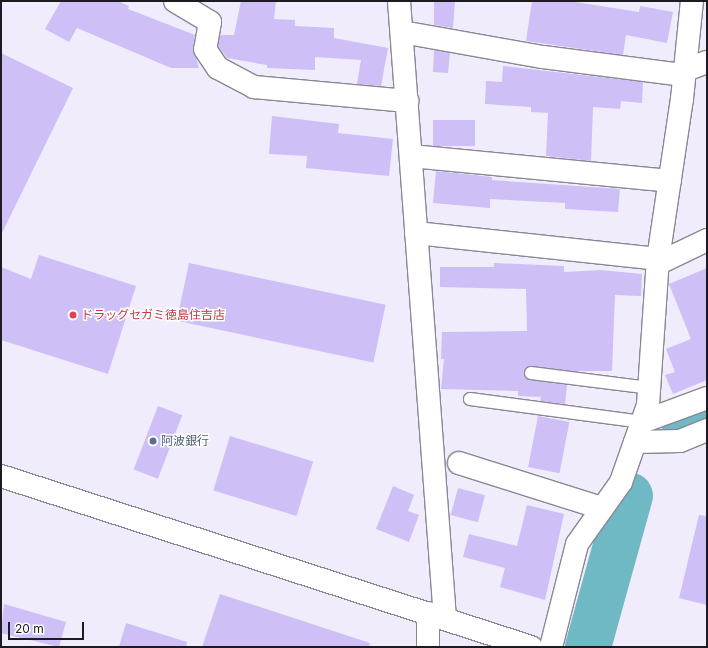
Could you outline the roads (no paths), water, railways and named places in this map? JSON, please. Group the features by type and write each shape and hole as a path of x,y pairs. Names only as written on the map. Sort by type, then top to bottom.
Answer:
{"street":[{"path":"174,1 210,22 205,49 218,68 254,87 407,101"},
{"path":"399,1 416,233 436,615 428,647"},
{"path":"551,647 577,544 621,482 648,405 658,261 685,72 692,1"},
{"path":"402,32 543,58 685,72 707,62"},
{"path":"411,156 670,181"},
{"path":"416,233 658,261 707,240"},
{"path":"642,422 707,398"},
{"path":"635,442 680,441 707,430"},
{"path":"459,463 602,508"},
{"path":"1,476 436,615 531,647"}],"lane":[{"path":"531,373 649,388"},
{"path":"470,399 642,422"}],"waterway":[{"path":"685,427 707,418"},
{"path":"588,647 630,496"}],"place":[{"name":"ドラッグセガミ徳島住吉店","path":"73,315"},
{"name":"阿波銀行","path":"153,441"}]}
